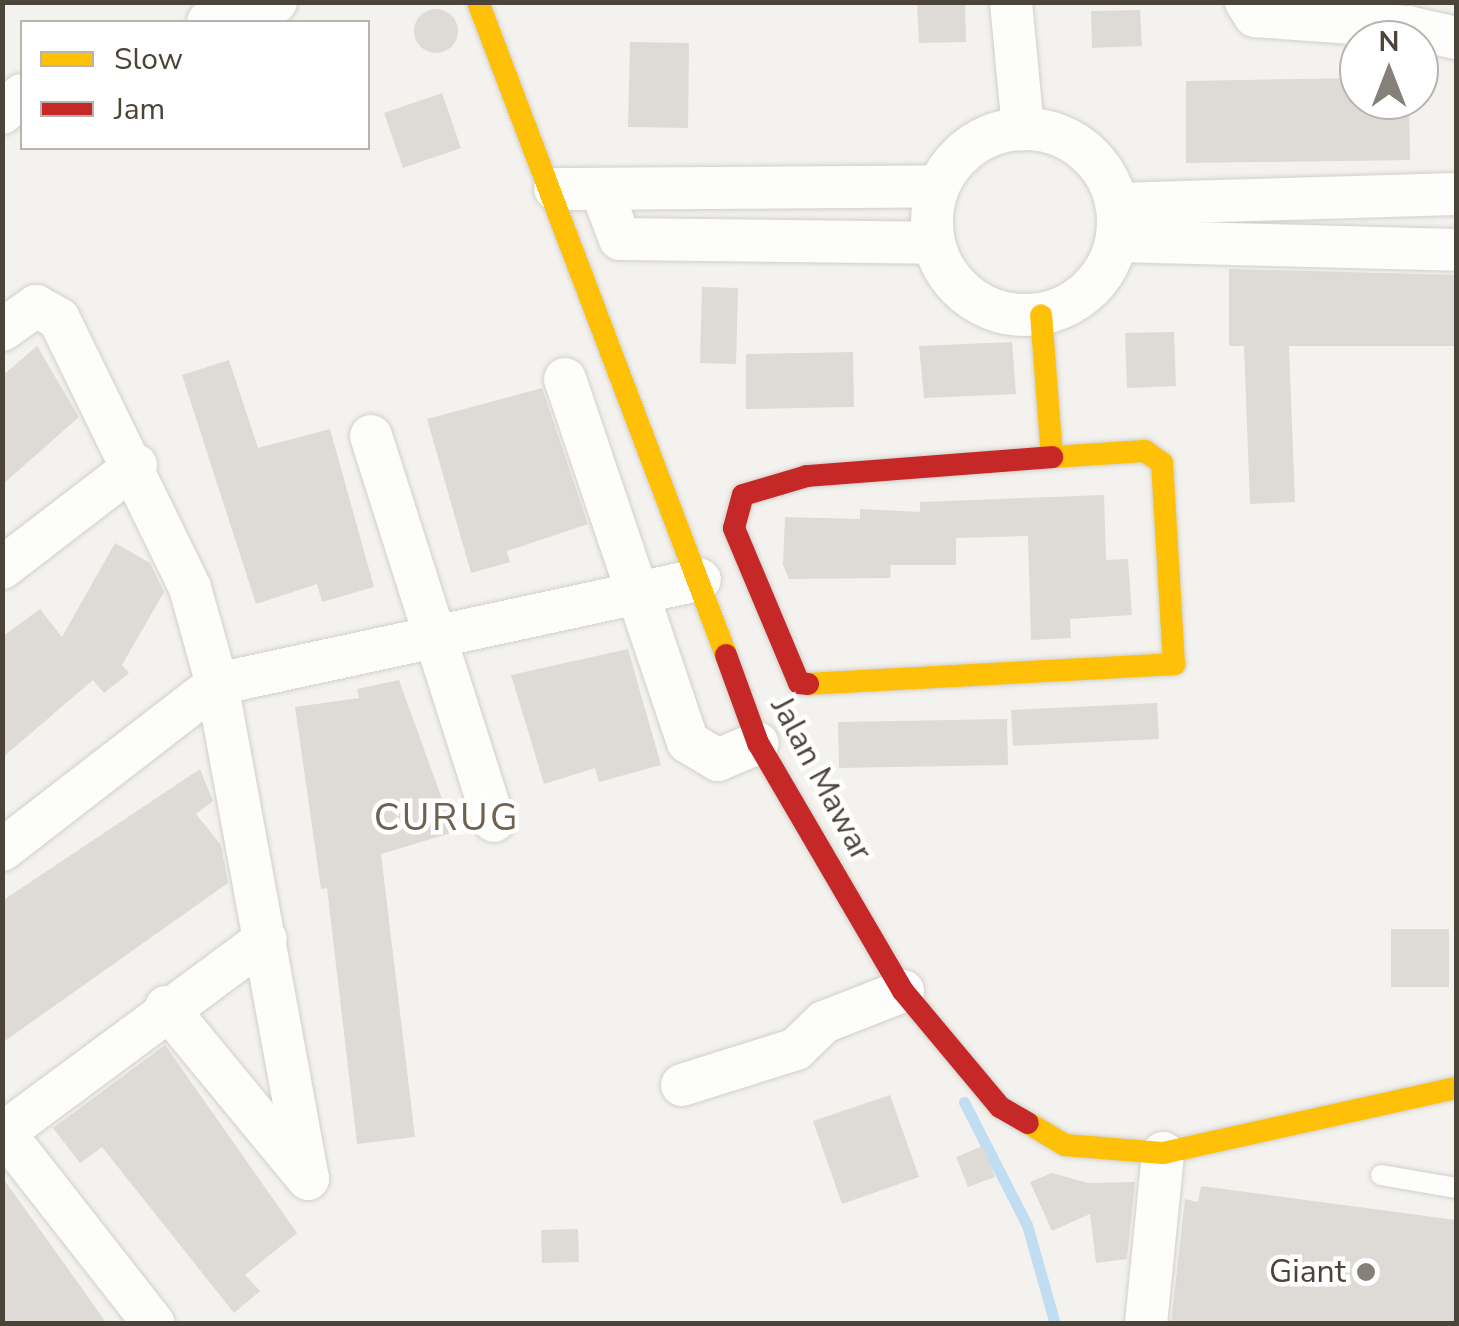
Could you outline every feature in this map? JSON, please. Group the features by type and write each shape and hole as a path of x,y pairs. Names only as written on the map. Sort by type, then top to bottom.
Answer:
{"street":[{"path":"215,20 276,2"},
{"name":"Jalan Mawar","path":"478,2 555,189 594,390 672,587 743,750 898,993 1000,1108 1031,1128 1100,1152 1163,1153 1456,1088"},
{"path":"1011,2 1023,128"},
{"path":"1246,2 1254,16 1456,38"},
{"path":"1023,128 1050,132 1094,160 1116,222 1106,268 1076,301 1042,314 994,311 954,285 933,243 938,186 972,144 1023,128"},
{"path":"555,189 938,186"},
{"path":"601,189 620,239 933,243"},
{"path":"1116,222 1456,194"},
{"path":"1116,222 1456,250"},
{"path":"2,330 36,306 49,308 136,464 190,588 218,684 308,1178 166,1007"},
{"path":"1042,314 1052,457"},
{"path":"594,390 672,587 688,742 743,750"},
{"path":"370,436 494,821"},
{"path":"1146,451 1162,463 1174,664 835,688 799,682 734,528 742,496 807,476 1052,457 1146,451"},
{"path":"2,568 136,464"},
{"path":"2,850 218,684 672,587"},
{"path":"154,1324 3,1132 166,1007 266,939"},
{"path":"682,1085 796,1050 824,1022 898,993"},
{"path":"1146,1324 1163,1153"}],"lane":[{"path":"1381,1175 1456,1188"}],"building":[{"path":"917,2 965,2 966,42 919,43"},
{"path":"436,9 451,16 458,31 451,46 436,53 421,46 414,31 421,16"},
{"path":"1140,10 1142,46 1092,48 1091,11"},
{"path":"630,42 689,43 688,128 628,127"},
{"path":"1339,78 1339,120 1409,120 1410,160 1186,163 1186,81"},
{"path":"442,93 461,148 403,168 384,113"},
{"path":"1229,269 1456,275 1456,346 1289,346 1295,502 1250,504 1244,346 1229,346"},
{"path":"702,287 738,288 736,364 700,363"},
{"path":"1174,332 1176,386 1127,388 1125,333"},
{"path":"1012,342 1016,394 924,398 919,346"},
{"path":"37,346 79,417 2,485 2,376"},
{"path":"853,352 854,407 746,409 746,354"},
{"path":"229,360 258,448 330,429 374,587 322,602 317,584 256,604 182,375"},
{"path":"542,388 588,524 507,551 510,562 471,573 427,419"},
{"path":"1104,495 1106,560 1128,559 1132,615 1070,619 1071,638 1031,640 1028,536 956,538 956,565 891,565 890,578 789,579 783,565 785,517 860,519 860,509 920,512 920,502"},
{"path":"115,543 150,563 164,592 122,665 129,673 104,693 93,680 2,758 2,637 40,609 62,637"},
{"path":"628,649 661,765 599,782 595,768 544,784 511,675"},
{"path":"399,680 454,832 381,854 415,1137 357,1144 327,888 321,889 295,707 359,698 357,689"},
{"path":"1157,703 1159,739 1013,746 1011,710"},
{"path":"1007,719 1008,765 839,768 838,722"},
{"path":"200,769 213,801 196,814 221,845 228,883 2,1043 2,901"},
{"path":"1391,929 1449,929 1449,987 1391,987"},
{"path":"165,1045 297,1233 245,1275 260,1291 234,1313 102,1147 80,1163 53,1128"},
{"path":"890,1095 919,1177 842,1204 813,1121"},
{"path":"983,1146 995,1177 968,1187 956,1157"},
{"path":"1052,1173 1088,1183 1135,1182 1127,1259 1096,1263 1090,1214 1052,1231 1030,1182"},
{"path":"2,1177 71,1273 107,1324 2,1324"},
{"name":"Giant","path":"1201,1186 1456,1220 1456,1324 1171,1324 1185,1199 1198,1202"},
{"path":"578,1229 579,1262 542,1263 541,1230"}],"waterway":[{"path":"964,1102 1027,1225 1055,1324"}],"traffic: slow":[{"path":"478,2 726,655"},
{"path":"808,684 1174,664 1162,463 1145,451 1052,457 1041,315"},
{"path":"1028,1123 1065,1145 1163,1153 1456,1088"}],"traffic: jam":[{"path":"808,684 799,683 734,528 743,495 807,476 1052,457"},
{"path":"726,655 758,743 903,991 1000,1107 1028,1123"}],"place":[{"name":"Giant","path":"1366,1272"}],"district":[{"name":"CURUG","path":"447,818"}]}
